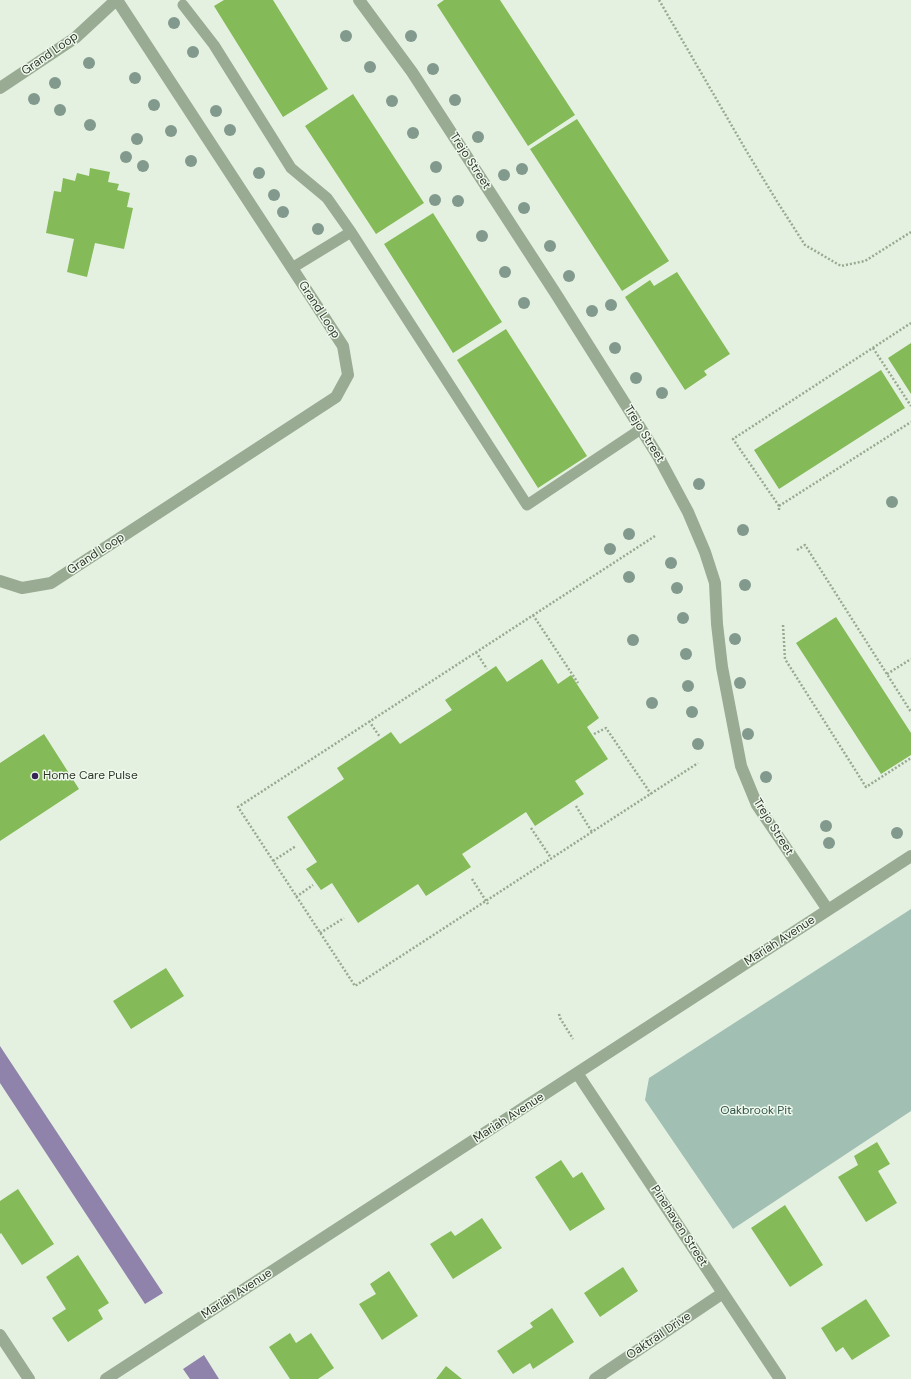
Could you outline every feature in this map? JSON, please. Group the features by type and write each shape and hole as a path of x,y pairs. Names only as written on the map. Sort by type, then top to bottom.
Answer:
{"street":[{"name":"Grand Loop","path":"0,88 76,38 117,0 343,346 348,375 336,396 51,583 22,588 0,580"},
{"name":"Trejo Street","path":"359,0 412,72 556,294 658,456 688,512 705,552 715,583 717,624 722,667 728,706 743,770 757,805 828,910"},
{"name":"Mariah Avenue","path":"106,1379 911,856"},
{"name":"Pinehaven Street","path":"577,1073 780,1379"},
{"name":"Oaktrail Drive","path":"595,1379 723,1293"},
{"path":"0,1334 29,1379"}],"lane":[{"path":"183,5 214,45 291,168 327,198 351,232 527,505 641,428"},
{"path":"292,268 351,232"}],"path":[{"path":"659,0 774,197 805,245 841,266 865,261 911,232"},
{"path":"911,323 733,439 779,508 911,422"},
{"path":"873,348 911,406"},
{"path":"655,536 238,807 355,986 698,763"},
{"path":"796,550 801,545 805,545 911,712"},
{"path":"533,615 578,683"},
{"path":"782,625 785,659 866,787 911,758"},
{"path":"476,652 487,669"},
{"path":"887,674 911,659"},
{"path":"369,722 380,737"},
{"path":"594,734 606,728 651,794"},
{"path":"576,806 592,832"},
{"path":"531,828 551,858"},
{"path":"273,860 296,846"},
{"path":"472,878 488,904"},
{"path":"296,897 313,886"},
{"path":"320,933 344,918"},
{"path":"559,1014 573,1039"}],"green space":[{"name":"Oakbrook Pit","path":"911,909 911,1111 733,1229 645,1100 649,1078"}],"shaded area":[{"path":"0,1046 163,1293 145,1304 0,1083"},
{"path":"204,1355 219,1379 190,1379 183,1369"}],"building":[{"path":"224,0 273,0 328,89 283,117 214,6"},
{"path":"444,0 500,0 575,115 528,146 437,5"},
{"path":"353,94 424,203 376,234 305,126"},
{"path":"577,119 669,261 622,291 530,149"},
{"path":"90,168 110,172 108,182 119,184 117,190 130,193 127,207 133,208 124,249 95,243 87,277 67,272 74,239 46,233 54,191 61,192 63,178 75,181 77,173 89,176"},
{"path":"433,213 502,322 453,353 384,244"},
{"path":"677,272 730,354 704,371 707,375 685,390 625,297 650,280 654,286"},
{"path":"506,329 587,456 538,488 457,360"},
{"path":"911,343 911,394 888,358"},
{"path":"881,370 905,408 779,489 754,450"},
{"path":"836,617 911,733 911,755 881,774 796,643"},
{"path":"542,659 558,684 571,675 599,718 587,727 608,759 575,781 584,794 535,826 526,812 462,854 471,867 426,896 418,884 358,923 332,883 321,890 306,869 317,862 287,817 344,779 337,768 391,732 400,744 452,710 445,700 496,666 507,682"},
{"name":"Home Care Pulse","path":"44,734 79,789 0,841 0,763"},
{"path":"166,968 184,996 131,1029 113,1001"},
{"path":"877,1142 890,1164 878,1171 897,1203 866,1222 838,1177 858,1165 854,1156"},
{"path":"561,1160 573,1178 582,1172 605,1209 570,1231 535,1177"},
{"path":"18,1189 54,1244 22,1265 1,1233 0,1234 0,1201"},
{"path":"785,1205 823,1265 790,1287 751,1228"},
{"path":"482,1218 502,1248 453,1279 430,1244 451,1231 455,1236"},
{"path":"78,1255 109,1303 98,1310 103,1319 68,1342 52,1318 66,1309 46,1277"},
{"path":"623,1267 638,1291 600,1317 584,1293"},
{"path":"389,1271 418,1316 382,1340 359,1304 376,1294 370,1284"},
{"path":"866,1299 890,1336 852,1360 843,1347 836,1352 821,1328"},
{"path":"552,1308 574,1342 533,1369 530,1363 513,1374 497,1351 533,1327 530,1323"},
{"path":"290,1333 296,1343 311,1333 334,1368 318,1379 290,1379 269,1347"},
{"path":"446,1366 462,1379 436,1379"}],"place":[{"name":"Home Care Pulse","path":"35,776"}]}
